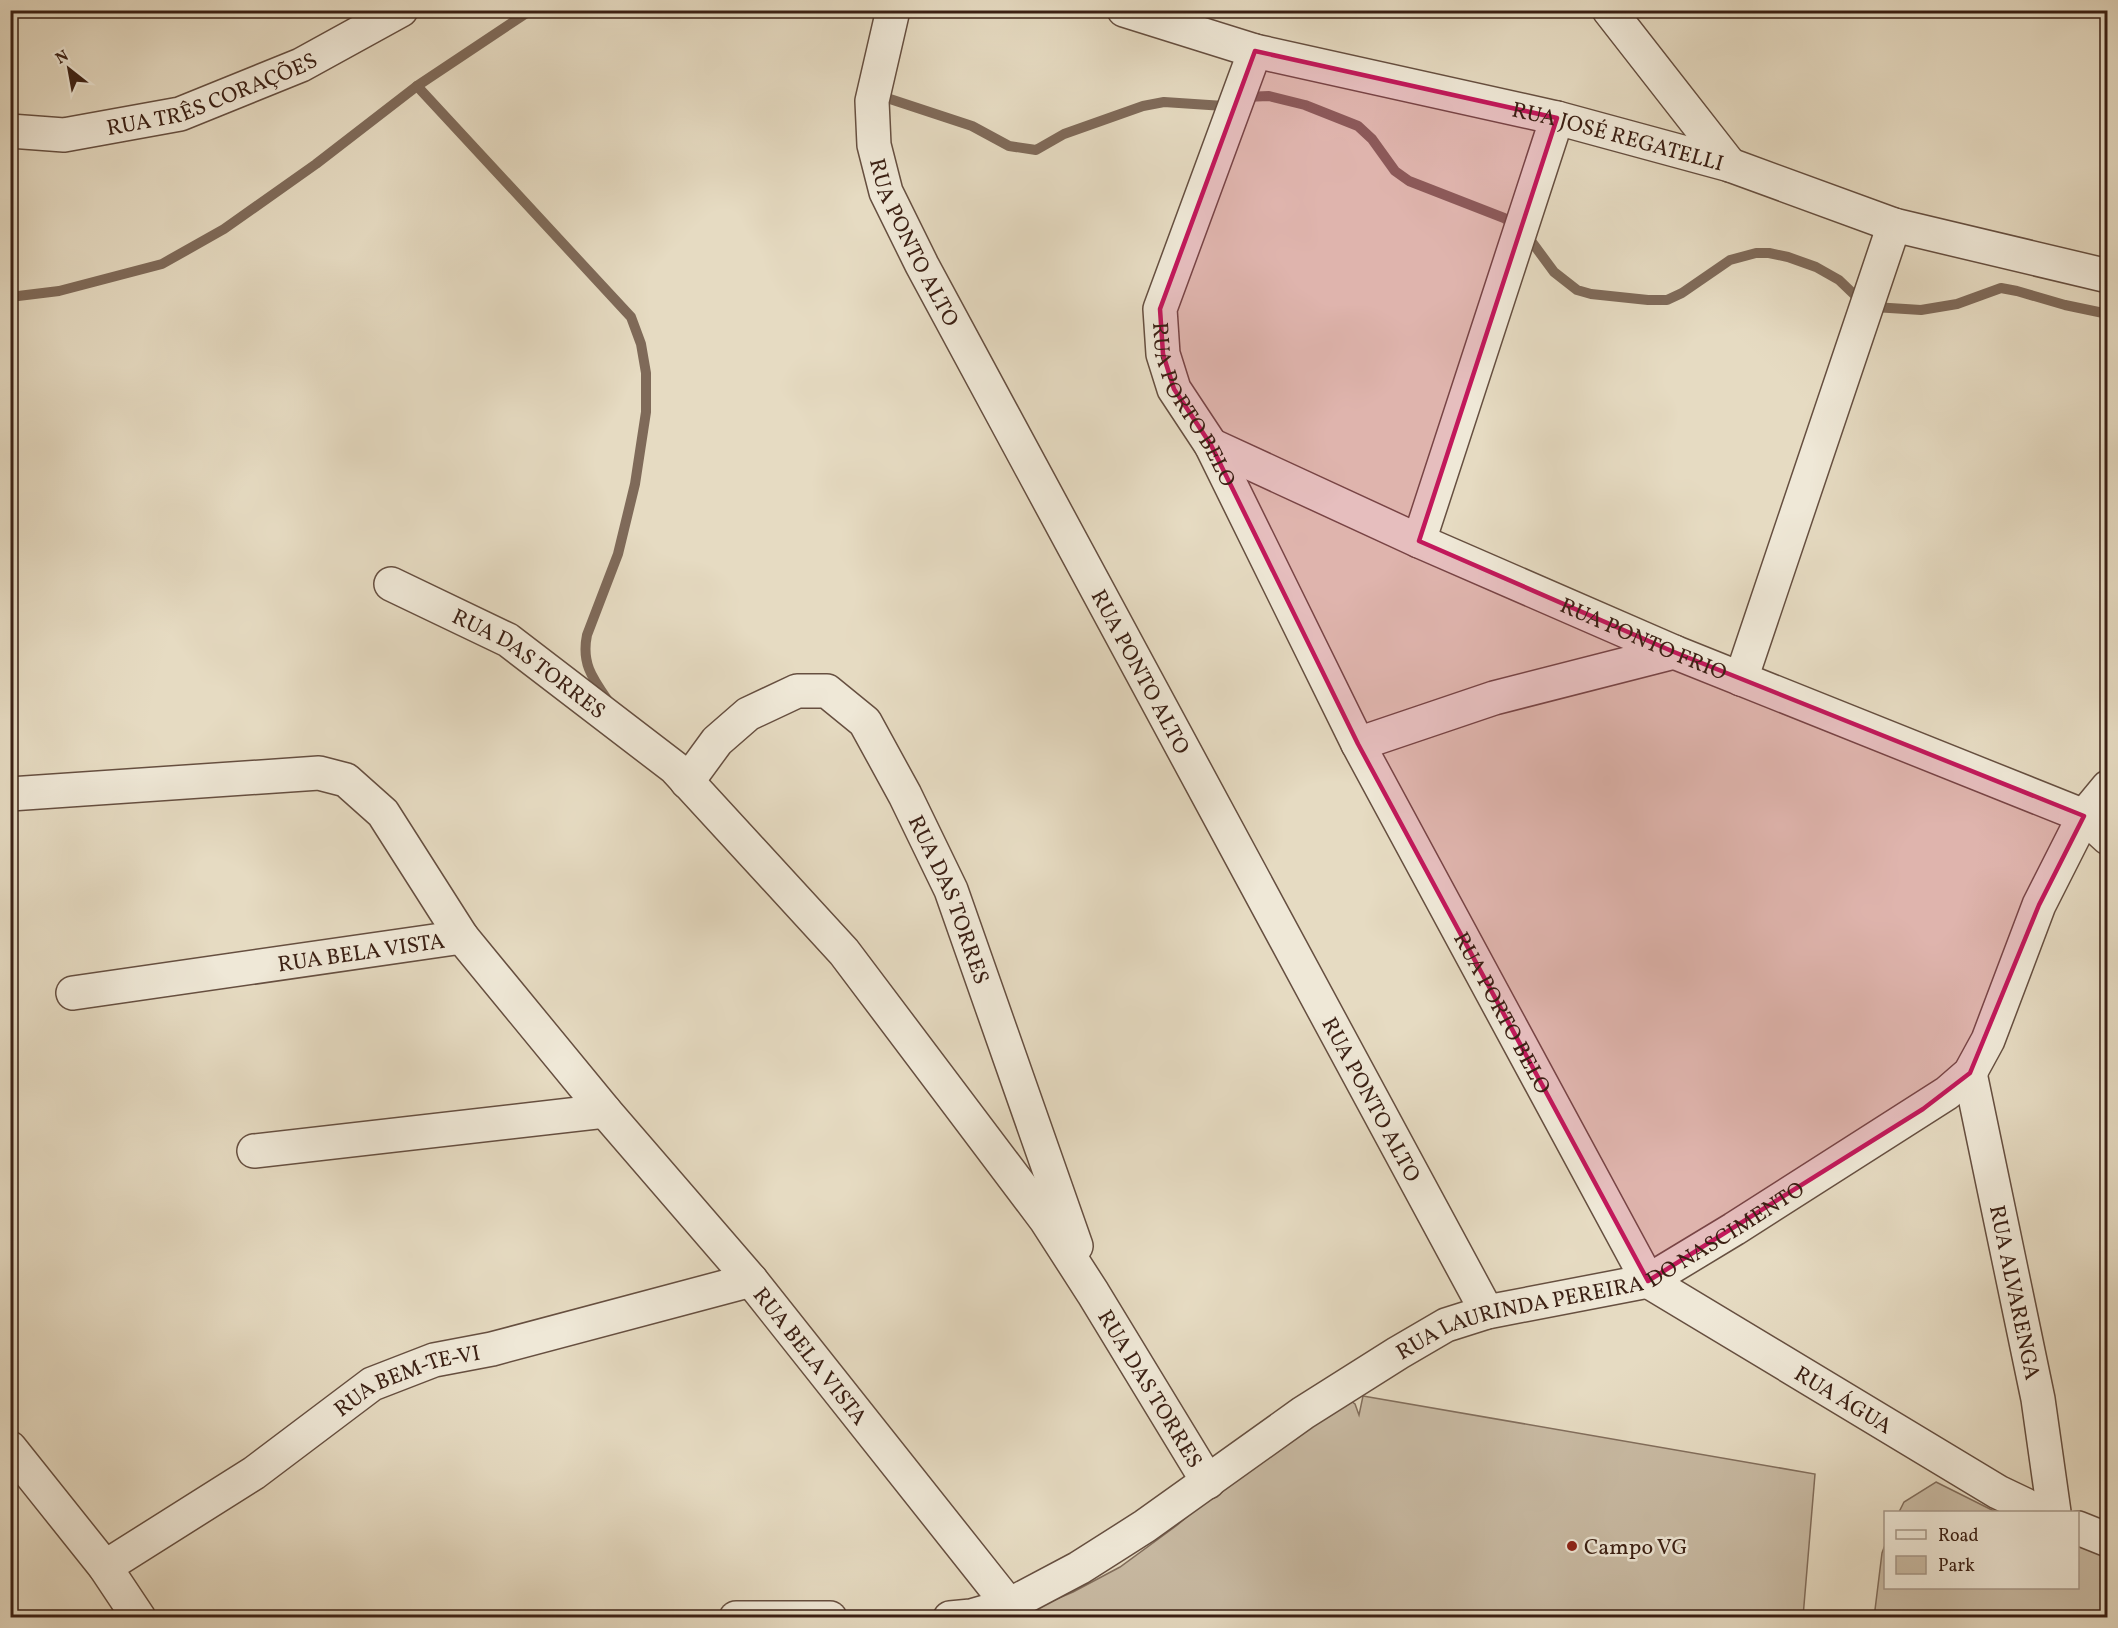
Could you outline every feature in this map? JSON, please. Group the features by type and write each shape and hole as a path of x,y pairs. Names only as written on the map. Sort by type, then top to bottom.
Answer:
{"street":[{"name":"RUA TRÊS CORAÇÕES","path":"10,131 64,135 180,114 301,65 401,10"},
{"name":"RUA PONTO ALTO","path":"893,10 872,101 874,145 886,192 933,286 1487,1312"},
{"name":"RUA JOSÉ REGATELLI","path":"1124,10 1255,51 1557,118 1730,165 1894,225 2108,276"},
{"path":"1609,10 1730,165"},
{"name":"RUA PORTO BELO","path":"1255,51 1160,309 1163,354 1174,389 1211,445 1358,744 1648,1281"},
{"path":"1419,541 1557,118"},
{"path":"1741,679 1894,225"},
{"name":"RUA PONTO FRIO","path":"1211,445 1419,541 1674,652 2084,816"},
{"name":"RUA DAS TORRES","path":"391,584 508,640 675,768 844,952 1046,1220 1208,1482"},
{"path":"1358,744 1494,698 1674,652"},
{"name":"RUA DAS TORRES","path":"687,782 717,741 748,714 797,691 827,691 865,722 905,795 951,890 1093,1293"},
{"path":"10,794 319,773 346,780 383,813 462,937"},
{"name":"RUA LAURINDA PEREIRA DO NASCIMENTO","path":"950,1617 971,1616 1009,1605 1079,1568 1145,1526 1303,1413 1446,1325 1487,1312 1648,1281 1947,1093 1970,1073 1988,1040 2039,905 2084,816 2108,787"},
{"path":"2084,816 2108,838"},
{"name":"RUA BELA VISTA","path":"73,993 462,937 605,1111 751,1280 1009,1605"},
{"name":"RUA ALVARENGA","path":"1970,1073 2038,1398 2054,1511"},
{"path":"254,1151 605,1111"},
{"name":"RUA BEM-TE-VI","path":"105,1567 255,1473 372,1384 434,1360 492,1349 751,1280"},
{"name":"RUA ÁGUA","path":"1648,1281 1998,1492 2038,1511"},
{"path":"10,1448 105,1567 139,1617"},
{"path":"2079,1528 2108,1540"},
{"path":"736,1617 830,1617"}],"highlighted area":[{"path":"1255,51 1557,118 1419,541 1674,652 2084,816 2039,905 1970,1073 1923,1109 1648,1281 1358,744 1211,445 1174,389 1163,354 1160,309"}],"green space":[{"name":"Campo VG","path":"1363,1396 1815,1474 1803,1617 1012,1618 1073,1592 1120,1567 1176,1526 1268,1449 1345,1397 1355,1404 1359,1415"},
{"path":"1936,1482 1994,1511 1900,1511 1904,1502"},
{"path":"2079,1540 2107,1548 2107,1617 1874,1618 1884,1548 1884,1589 2079,1589"}],"waterway":[{"path":"10,297 59,291 162,264 224,229 316,164 417,86 531,10"},
{"path":"417,86 631,317 641,344 646,373 646,412 635,484 618,554 587,635 586,645 590,671 609,702"},
{"path":"880,89 887,98 972,126 1009,146 1036,150 1064,134 1143,106 1164,102 1224,106 1244,97 1269,96 1305,105 1358,126 1372,139 1395,171 1409,181 1504,218 1523,230 1554,272 1577,290 1591,294 1667,300 1682,293 1730,260 1756,253 1769,253 1816,267 1839,280 1863,303 1874,307 1921,310 1957,304 2001,288 2108,314"}],"place":[{"name":"Campo VG","path":"1572,1546"}]}
